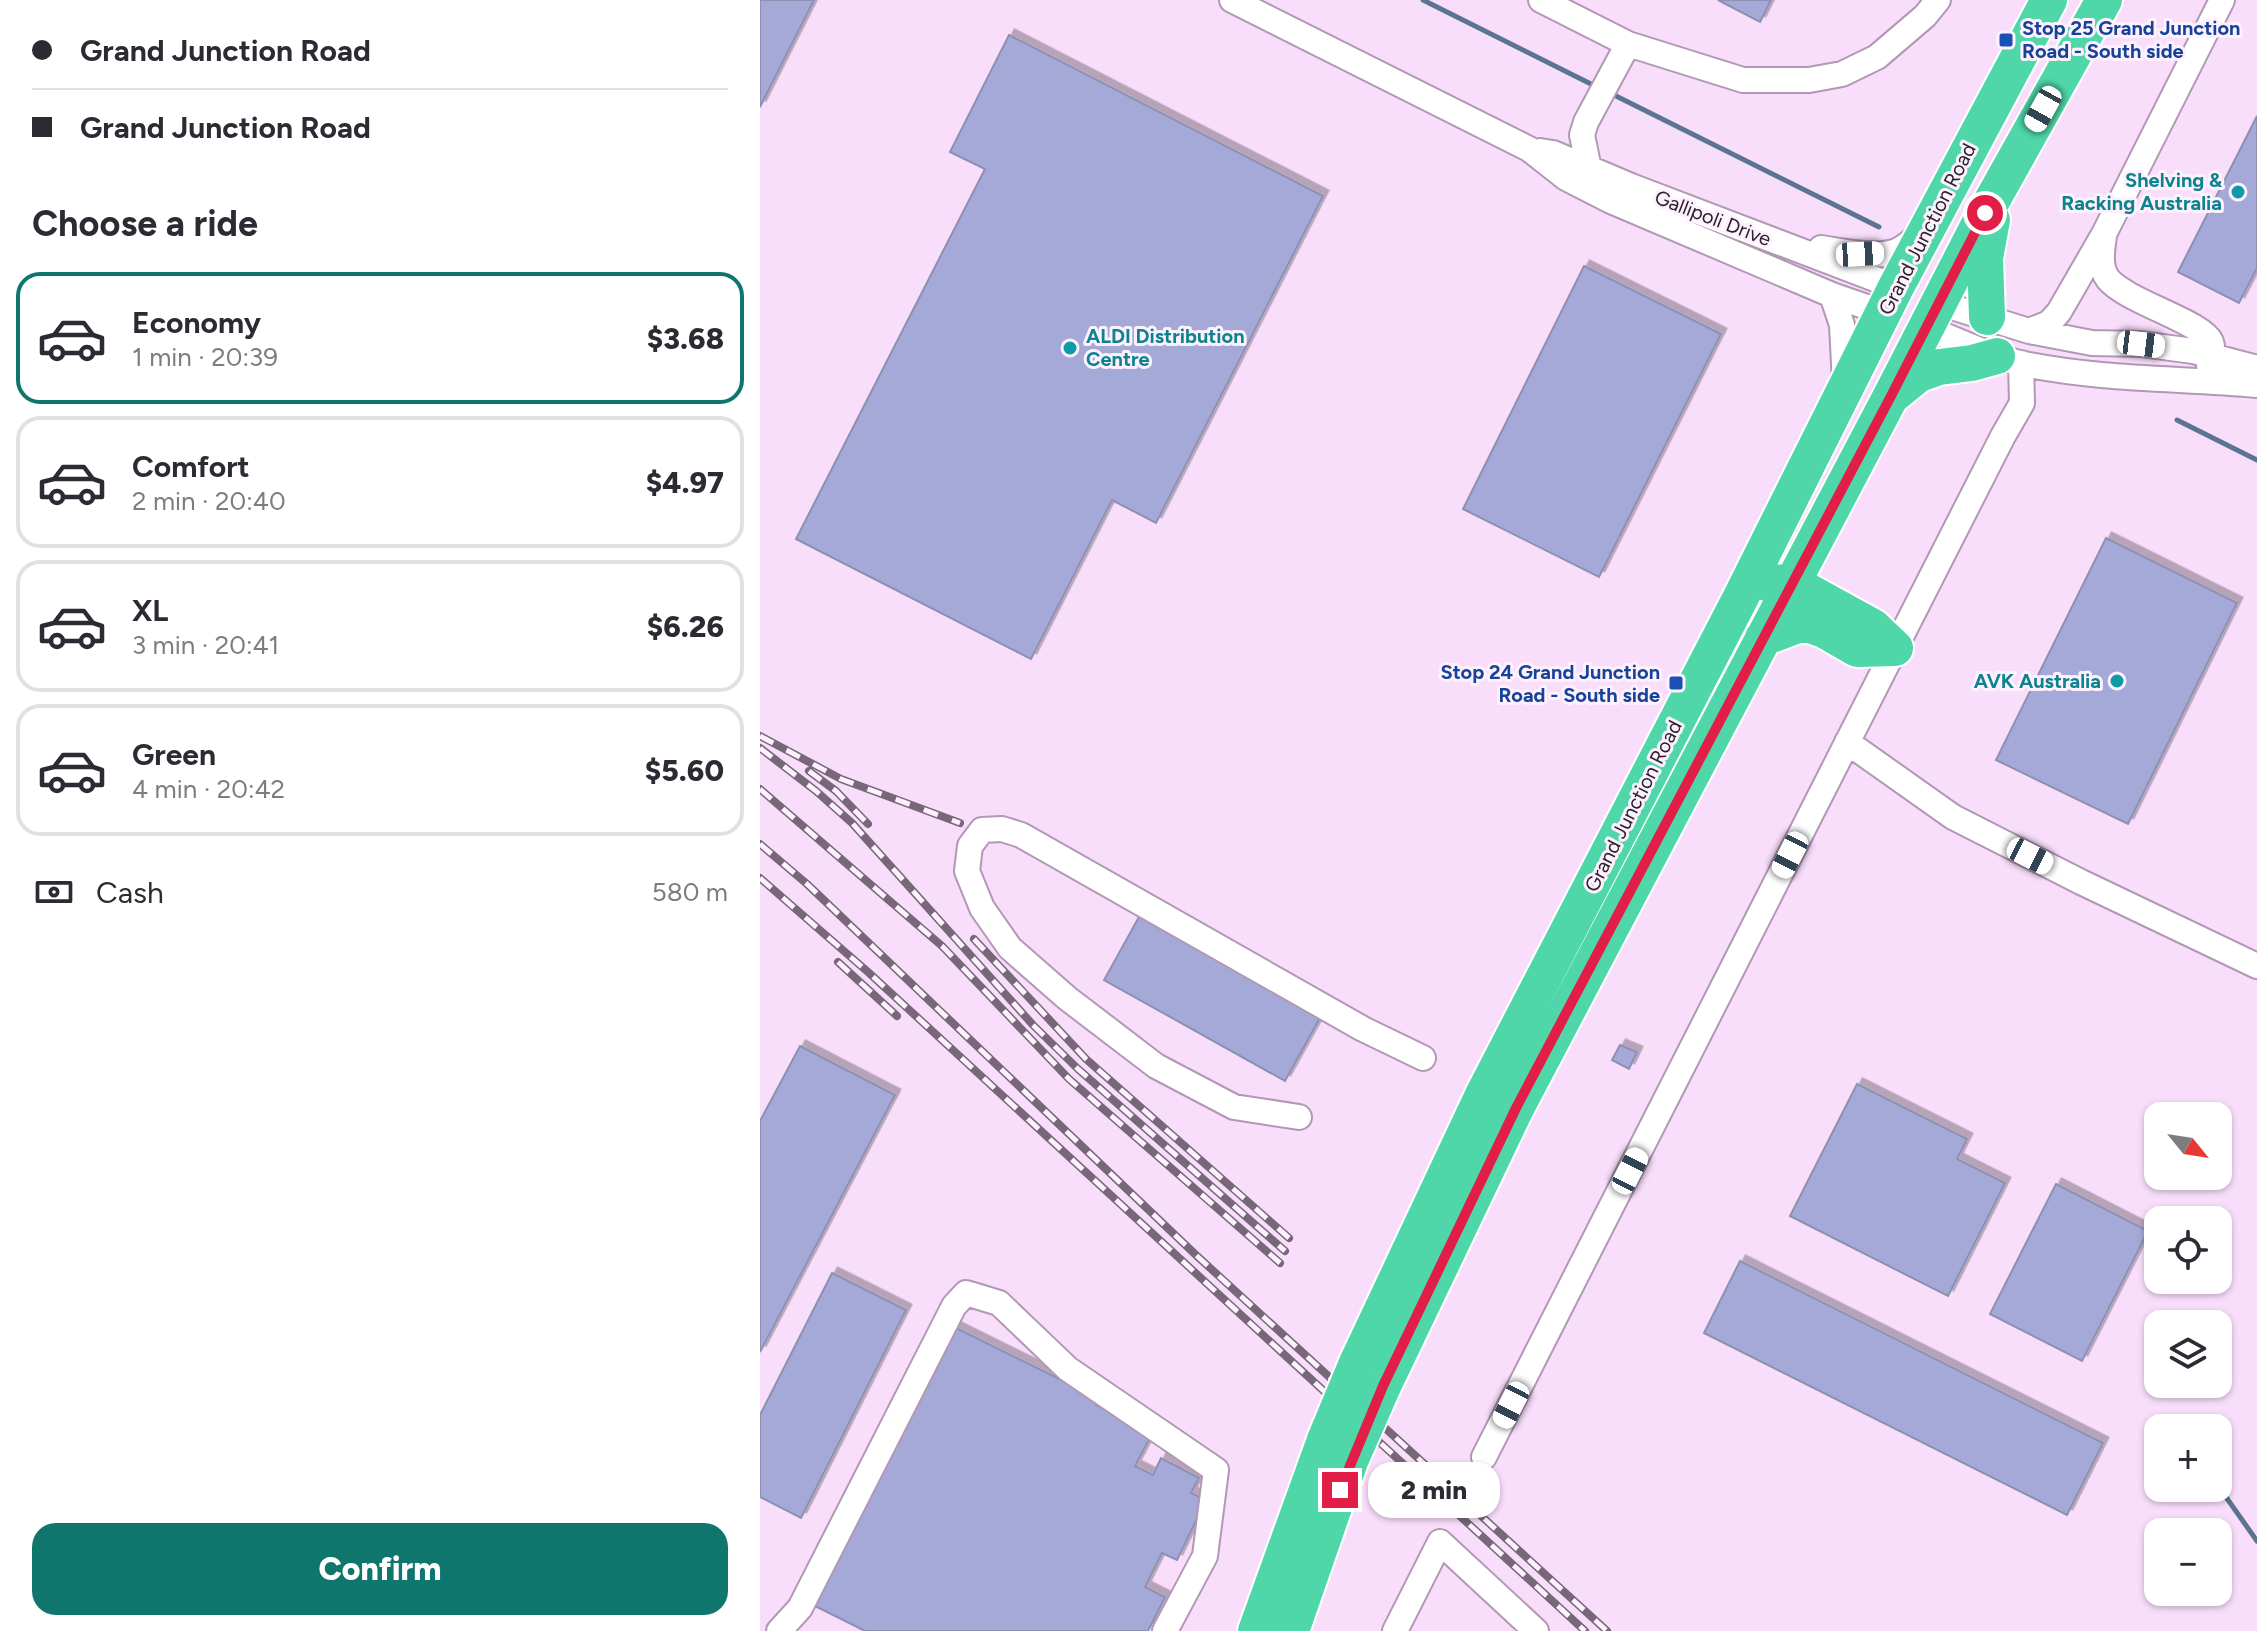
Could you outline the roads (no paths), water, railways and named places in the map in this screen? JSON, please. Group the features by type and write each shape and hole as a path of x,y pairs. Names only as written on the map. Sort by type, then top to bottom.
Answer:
{"highway":[{"name":"Grand Junction Road","path":"1256,1631 1338,1451 1484,1093 1741,597 1928,226 2049,0"},
{"name":"Grand Junction Road","path":"1370,1374 1516,1108 1997,191 2104,0"},
{"path":"1987,317 1985,258 1997,191"},
{"path":"1890,300 1932,316"},
{"path":"1891,396 1919,374 1939,367 2009,360"},
{"path":"1741,597 1769,582 1791,582 1873,627 1895,648"},
{"path":"1763,638 1798,625 1810,625 1857,649 1895,648"},
{"name":"Grand Junction Road","path":"1291,1631 1338,1451"}],"street":[{"name":"Gallipoli Drive","path":"1232,0 1529,149 1566,178 1611,201 1832,295 1890,300"},
{"path":"1541,0 1628,44 1743,80 1809,80 1842,74 1877,57 1925,16 1938,0"},
{"path":"2029,331 2049,323 2059,312 2104,234 2222,0"},
{"path":"1589,169 1582,135 1586,122 1628,44"},
{"name":"Gallipoli Drive","path":"1529,149 1553,153 1767,239 1890,300"},
{"path":"1767,239 1860,254 1894,252 1928,226"},
{"path":"2104,234 2101,258 2107,278 2131,296 2201,331 2210,340 2212,355 2208,369 2197,380"},
{"path":"1832,295 1842,325 1846,387"},
{"path":"1932,316 1987,317 2029,331 2092,343 2141,344 2212,355 2257,368"},
{"path":"1932,316 2009,360 2084,375 2257,385"},
{"path":"1484,1457 2022,403 2009,360"},
{"path":"1847,742 1953,817 2257,966"},
{"path":"1299,1117 1234,1107 1156,1066 1067,998 1010,948 982,908 967,871 970,846 982,830 1002,829 1021,835 1363,1029 1423,1058"},
{"path":"779,1631 800,1608 954,1306 966,1293 999,1303 1068,1369 1216,1470 1205,1556 1165,1631"},
{"path":"1395,1631 1440,1542 1536,1631"}],"waterway":[{"path":"1423,0 1597,87"},
{"path":"1610,93 1879,227"},
{"path":"2177,420 2257,460"},
{"path":"2229,1502 2257,1541"}],"railway":[{"path":"760,736 841,779 960,823"},
{"path":"760,748 852,823 1033,1025 1078,1069 1285,1251"},
{"path":"809,771 836,791 868,824"},
{"path":"760,789 942,946 1069,1079 1280,1263"},
{"path":"760,844 807,884 1197,1256 1607,1631"},
{"path":"760,878 868,972 1585,1631"},
{"path":"974,939 1086,1059 1289,1238"},
{"path":"838,962 897,1016"}],"place":[{"name":"Stop 25 Grand Junction Road - South side","path":"2006,40"},
{"name":"Shelving & Racking Australia","path":"2238,192"},
{"name":"ALDI Distribution Centre","path":"1070,348"},
{"name":"AVK Australia","path":"2117,681"},
{"name":"Stop 24 Grand Junction Road - South side","path":"1676,683"}]}
